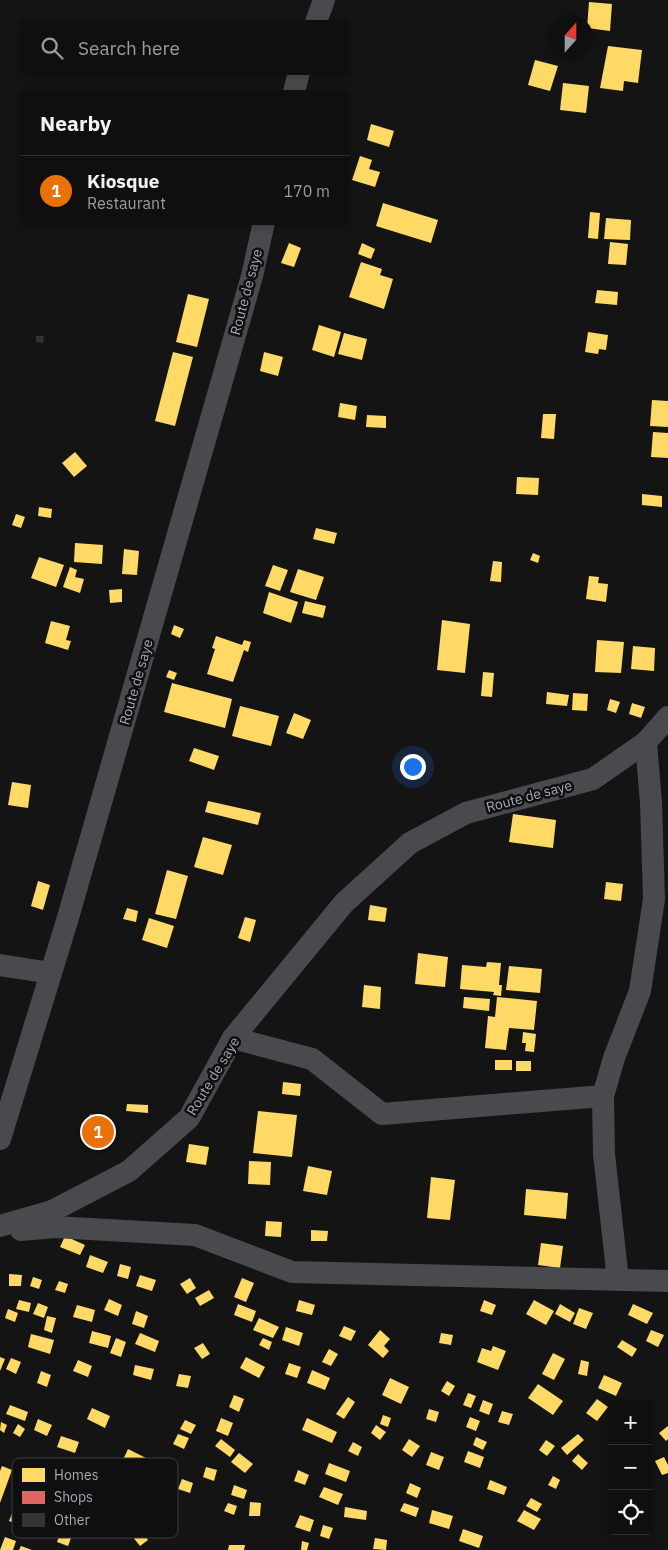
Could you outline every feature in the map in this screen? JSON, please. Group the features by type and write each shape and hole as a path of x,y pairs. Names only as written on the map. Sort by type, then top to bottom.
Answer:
{"street":[{"path":"317,20 324,0"},
{"path":"294,90 298,75"},
{"name":"Route de saye","path":"0,1139 52,973 249,286 263,225"},
{"name":"Route de saye","path":"0,1226 52,1211 129,1171 189,1118 233,1038 344,903 410,843 466,813 592,779 646,742 668,717"},
{"path":"618,1280 604,1154 603,1096 614,1058 640,991 654,899 651,803 646,742"},
{"path":"0,965 52,973"},
{"path":"233,1038 312,1059 382,1114 603,1096"},
{"path":"0,1232 56,1227 196,1235 292,1272 668,1282"}],"building: Homes":[{"path":"589,2 612,4 610,31 593,29 593,15 588,15"},
{"path":"608,46 642,50 638,83 624,81 623,91 600,88"},
{"path":"535,60 558,66 550,91 528,85"},
{"path":"563,83 589,86 586,113 560,110"},
{"path":"371,124 394,131 389,147 367,140"},
{"path":"360,156 372,160 369,169 380,172 375,187 352,180"},
{"path":"383,203 438,220 431,243 376,226"},
{"path":"590,212 600,213 598,239 588,238"},
{"path":"606,218 631,220 630,240 604,239"},
{"path":"610,242 628,244 626,265 608,264"},
{"path":"289,243 301,248 294,267 281,263"},
{"path":"362,243 375,249 371,259 358,254"},
{"path":"361,262 382,269 380,275 393,279 384,309 349,297"},
{"path":"597,290 618,292 617,305 595,303"},
{"path":"188,294 209,299 197,347 176,342"},
{"path":"319,325 341,332 334,357 312,350"},
{"path":"588,332 608,335 606,350 599,349 598,354 585,352"},
{"path":"344,333 367,339 362,360 338,354"},
{"path":"173,352 193,357 175,426 155,421"},
{"path":"264,352 283,357 278,376 260,371"},
{"path":"652,400 668,401 668,427 650,426"},
{"path":"340,403 357,406 355,420 338,417"},
{"path":"543,414 556,414 554,439 541,438"},
{"path":"367,415 386,416 386,428 366,427"},
{"path":"653,432 668,433 668,458 651,457"},
{"path":"75,452 87,466 74,477 62,463"},
{"path":"517,477 539,478 538,495 516,494"},
{"path":"642,494 662,496 662,507 642,505"},
{"path":"39,507 52,509 51,518 38,516"},
{"path":"16,514 25,517 21,528 12,525"},
{"path":"316,528 337,533 334,544 313,539"},
{"path":"75,543 103,545 102,564 74,562"},
{"path":"124,549 139,551 137,575 122,574"},
{"path":"533,553 540,556 538,563 530,560"},
{"path":"39,557 64,565 56,587 31,578"},
{"path":"493,561 502,562 501,582 490,581"},
{"path":"273,565 288,570 280,591 265,586"},
{"path":"70,567 77,570 75,577 84,579 80,593 63,587"},
{"path":"298,569 324,577 316,600 290,592"},
{"path":"589,576 599,577 598,583 608,584 606,602 586,599"},
{"path":"122,589 122,602 110,603 109,590"},
{"path":"269,592 298,602 291,623 263,613"},
{"path":"305,601 326,606 323,618 302,613"},
{"path":"442,620 470,624 465,673 437,670"},
{"path":"51,621 70,626 66,640 71,641 68,650 45,643"},
{"path":"174,625 184,629 180,638 171,634"},
{"path":"216,636 242,645 244,640 251,642 248,652 244,650 233,682 207,674 215,649 212,648"},
{"path":"597,640 624,642 621,673 595,672"},
{"path":"633,646 655,648 654,671 631,669"},
{"path":"169,670 177,673 174,680 166,677"},
{"path":"483,672 494,673 492,697 481,696"},
{"path":"172,683 232,699 225,728 164,712"},
{"path":"547,692 569,695 567,706 546,704"},
{"path":"573,693 588,694 587,711 572,710"},
{"path":"610,699 620,702 616,713 607,710"},
{"path":"632,703 645,707 641,718 629,714"},
{"path":"240,706 279,716 271,746 232,736"},
{"path":"294,713 311,720 303,739 286,733"},
{"path":"194,748 219,756 214,770 189,761"},
{"path":"12,782 31,785 28,808 8,805"},
{"path":"208,801 261,813 258,825 205,812"},
{"path":"513,814 556,820 553,848 509,842"},
{"path":"203,837 232,845 223,875 194,867"},
{"path":"167,870 188,876 176,919 155,914"},
{"path":"38,881 50,885 43,910 31,906"},
{"path":"606,882 623,884 621,901 604,899"},
{"path":"370,905 387,908 385,922 368,920"},
{"path":"127,908 138,911 136,922 123,919"},
{"path":"245,917 256,920 250,942 238,938"},
{"path":"149,918 174,926 167,948 142,940"},
{"path":"418,953 448,957 445,987 415,984"},
{"path":"487,962 501,963 499,985 502,985 501,996 493,995 494,992 460,989 462,965 486,967"},
{"path":"509,966 542,969 540,993 506,990"},
{"path":"364,985 381,987 380,1009 362,1007"},
{"path":"464,997 490,999 489,1011 463,1008"},
{"path":"497,997 537,1001 534,1030 509,1028 506,1050 485,1048 488,1016 495,1017"},
{"path":"523,1032 536,1034 534,1052 525,1051 526,1043 522,1043"},
{"path":"495,1060 512,1060 512,1070 495,1070"},
{"path":"516,1061 531,1061 531,1071 516,1071"},
{"path":"283,1082 301,1084 300,1096 282,1094"},
{"path":"127,1104 148,1105 148,1113 126,1111"},
{"path":"258,1111 297,1115 292,1157 253,1153"},
{"path":"189,1144 209,1147 206,1165 186,1162"},
{"path":"249,1161 271,1162 270,1185 248,1184"},
{"path":"308,1166 332,1171 327,1195 303,1191"},
{"path":"431,1177 455,1180 450,1220 427,1218"},
{"path":"526,1189 568,1193 566,1219 524,1215"},
{"path":"266,1221 282,1222 281,1237 265,1236"},
{"path":"311,1230 328,1231 327,1241 311,1241"},
{"path":"65,1236 85,1245 80,1255 60,1247"},
{"path":"541,1243 563,1246 560,1268 538,1265"},
{"path":"90,1255 108,1262 103,1273 86,1267"},
{"path":"120,1264 131,1267 128,1279 117,1276"},
{"path":"9,1274 22,1275 21,1286 9,1286"},
{"path":"140,1275 156,1280 152,1291 136,1286"},
{"path":"33,1277 42,1280 39,1289 30,1286"},
{"path":"190,1278 196,1288 187,1294 180,1284"},
{"path":"242,1278 254,1283 246,1302 234,1297"},
{"path":"59,1281 68,1284 65,1293 55,1290"},
{"path":"209,1290 214,1298 200,1306 195,1298"},
{"path":"109,1299 122,1305 118,1316 104,1310"},
{"path":"19,1300 31,1303 29,1312 16,1309"},
{"path":"299,1300 315,1305 312,1315 296,1311"},
{"path":"484,1300 496,1305 492,1315 480,1311"},
{"path":"534,1300 554,1311 546,1325 526,1314"},
{"path":"38,1303 48,1307 44,1318 33,1314"},
{"path":"238,1304 256,1311 252,1322 234,1315"},
{"path":"560,1304 575,1313 570,1322 555,1314"},
{"path":"633,1304 653,1313 647,1324 628,1315"},
{"path":"77,1305 95,1310 92,1322 73,1317"},
{"path":"579,1308 593,1313 586,1329 573,1324"},
{"path":"8,1309 18,1313 15,1322 5,1318"},
{"path":"136,1311 148,1316 144,1328 132,1324"},
{"path":"47,1316 56,1318 52,1333 44,1330"},
{"path":"259,1318 279,1327 273,1338 253,1330"},
{"path":"344,1326 356,1331 351,1341 339,1336"},
{"path":"286,1327 303,1333 299,1346 282,1340"},
{"path":"380,1330 390,1339 384,1346 389,1351 383,1358 368,1345"},
{"path":"651,1330 664,1335 658,1347 646,1341"},
{"path":"92,1331 111,1336 108,1348 89,1343"},
{"path":"140,1333 159,1341 155,1352 135,1344"},
{"path":"441,1333 453,1335 451,1345 439,1343"},
{"path":"31,1334 54,1340 50,1354 28,1347"},
{"path":"116,1338 126,1342 121,1357 110,1353"},
{"path":"263,1338 272,1342 269,1350 259,1345"},
{"path":"622,1340 637,1349 632,1357 617,1347"},
{"path":"203,1343 210,1354 202,1359 194,1348"},
{"path":"493,1346 506,1351 498,1370 477,1362 482,1348 491,1351"},
{"path":"329,1349 338,1354 331,1366 322,1362"},
{"path":"553,1353 565,1359 554,1380 542,1374"},
{"path":"0,1357 5,1359 0,1371"},
{"path":"246,1357 265,1367 259,1378 240,1368"},
{"path":"11,1358 21,1362 16,1374 6,1369"},
{"path":"78,1360 92,1366 88,1377 73,1371"},
{"path":"581,1360 589,1362 587,1376 578,1374"},
{"path":"289,1363 301,1367 297,1378 285,1374"},
{"path":"135,1365 154,1369 151,1380 133,1375"},
{"path":"312,1370 330,1378 325,1390 307,1383"},
{"path":"41,1371 51,1375 47,1387 37,1383"},
{"path":"179,1374 191,1376 188,1388 176,1386"},
{"path":"604,1375 622,1383 616,1396 598,1388"},
{"path":"390,1378 409,1387 401,1404 382,1395"},
{"path":"447,1381 455,1386 449,1396 441,1391"},
{"path":"538,1384 563,1401 553,1415 528,1398"},
{"path":"468,1393 476,1396 471,1408 463,1405"},
{"path":"234,1395 244,1399 239,1412 229,1407"},
{"path":"348,1397 355,1402 344,1419 336,1414"},
{"path":"597,1399 608,1407 597,1421 586,1413"},
{"path":"483,1400 493,1404 489,1415 479,1411"},
{"path":"10,1405 28,1412 25,1421 6,1414"},
{"path":"92,1408 110,1416 105,1428 87,1419"},
{"path":"429,1409 439,1412 436,1422 426,1419"},
{"path":"502,1411 513,1414 509,1425 498,1422"},
{"path":"383,1415 391,1418 388,1427 380,1424"},
{"path":"470,1417 480,1421 476,1431 466,1427"},
{"path":"221,1418 233,1423 228,1436 216,1431"},
{"path":"307,1418 337,1432 332,1443 302,1430"},
{"path":"38,1419 52,1425 47,1436 34,1430"},
{"path":"185,1420 196,1425 191,1434 180,1429"},
{"path":"1,1422 7,1425 4,1433 0,1430"},
{"path":"18,1424 25,1429 20,1437 13,1433"},
{"path":"376,1425 386,1432 380,1440 371,1433"},
{"path":"668,1426 668,1439 666,1441 659,1433"},
{"path":"178,1434 189,1438 184,1449 173,1444"},
{"path":"578,1434 584,1440 567,1455 561,1448"},
{"path":"61,1436 79,1442 75,1453 57,1447"},
{"path":"476,1437 487,1442 483,1450 473,1445"},
{"path":"221,1439 235,1450 230,1457 215,1446"},
{"path":"409,1439 420,1446 412,1457 402,1450"},
{"path":"546,1440 555,1446 547,1456 539,1450"},
{"path":"353,1442 362,1447 358,1456 348,1451"},
{"path":"128,1449 146,1458 124,1458"},
{"path":"468,1451 484,1457 480,1468 464,1462"},
{"path":"431,1452 444,1457 439,1470 426,1465"},
{"path":"239,1453 253,1464 245,1473 231,1462"},
{"path":"578,1454 588,1463 582,1470 572,1461"},
{"path":"664,1457 668,1465 668,1473 662,1475 655,1461"},
{"path":"329,1463 350,1471 346,1482 325,1474"},
{"path":"2,1466 12,1470 0,1503 0,1471"},
{"path":"206,1467 217,1470 214,1481 203,1477"},
{"path":"298,1470 309,1475 305,1485 294,1481"},
{"path":"553,1476 560,1480 556,1489 548,1485"},
{"path":"182,1479 193,1483 190,1493 178,1489"},
{"path":"490,1480 507,1487 504,1495 487,1489"},
{"path":"410,1483 421,1488 417,1498 406,1493"},
{"path":"234,1485 247,1490 244,1499 231,1495"},
{"path":"324,1487 343,1494 338,1505 319,1497"},
{"path":"531,1498 542,1504 537,1512 526,1506"},
{"path":"250,1502 261,1503 260,1516 249,1516"},
{"path":"228,1503 237,1506 234,1515 224,1511"},
{"path":"404,1503 419,1508 416,1517 400,1511"},
{"path":"345,1507 367,1511 366,1520 344,1517"},
{"path":"432,1510 453,1516 449,1529 429,1523"},
{"path":"524,1510 541,1519 534,1530 517,1521"},
{"path":"300,1515 314,1520 310,1532 295,1527"},
{"path":"323,1525 333,1528 329,1539 320,1536"},
{"path":"463,1529 483,1536 479,1548 459,1541"},
{"path":"5,1537 16,1541 13,1550 0,1550"},
{"path":"58,1538 71,1538 68,1546 57,1542"},
{"path":"134,1538 147,1538 148,1540 140,1546"},
{"path":"375,1538 387,1540 386,1550 373,1549"},
{"path":"302,1541 309,1543 307,1550 301,1550"},
{"path":"229,1545 245,1545 244,1550 228,1550"},
{"path":"21,1546 32,1550 19,1550"}],"building: Shops":[{"path":"90,1114 112,1120 105,1142 84,1136"}],"building: Other":[{"path":"36,336 44,336 43,343 36,342"}],"place":[{"name":"Kiosque","path":"98,1132"}]}
